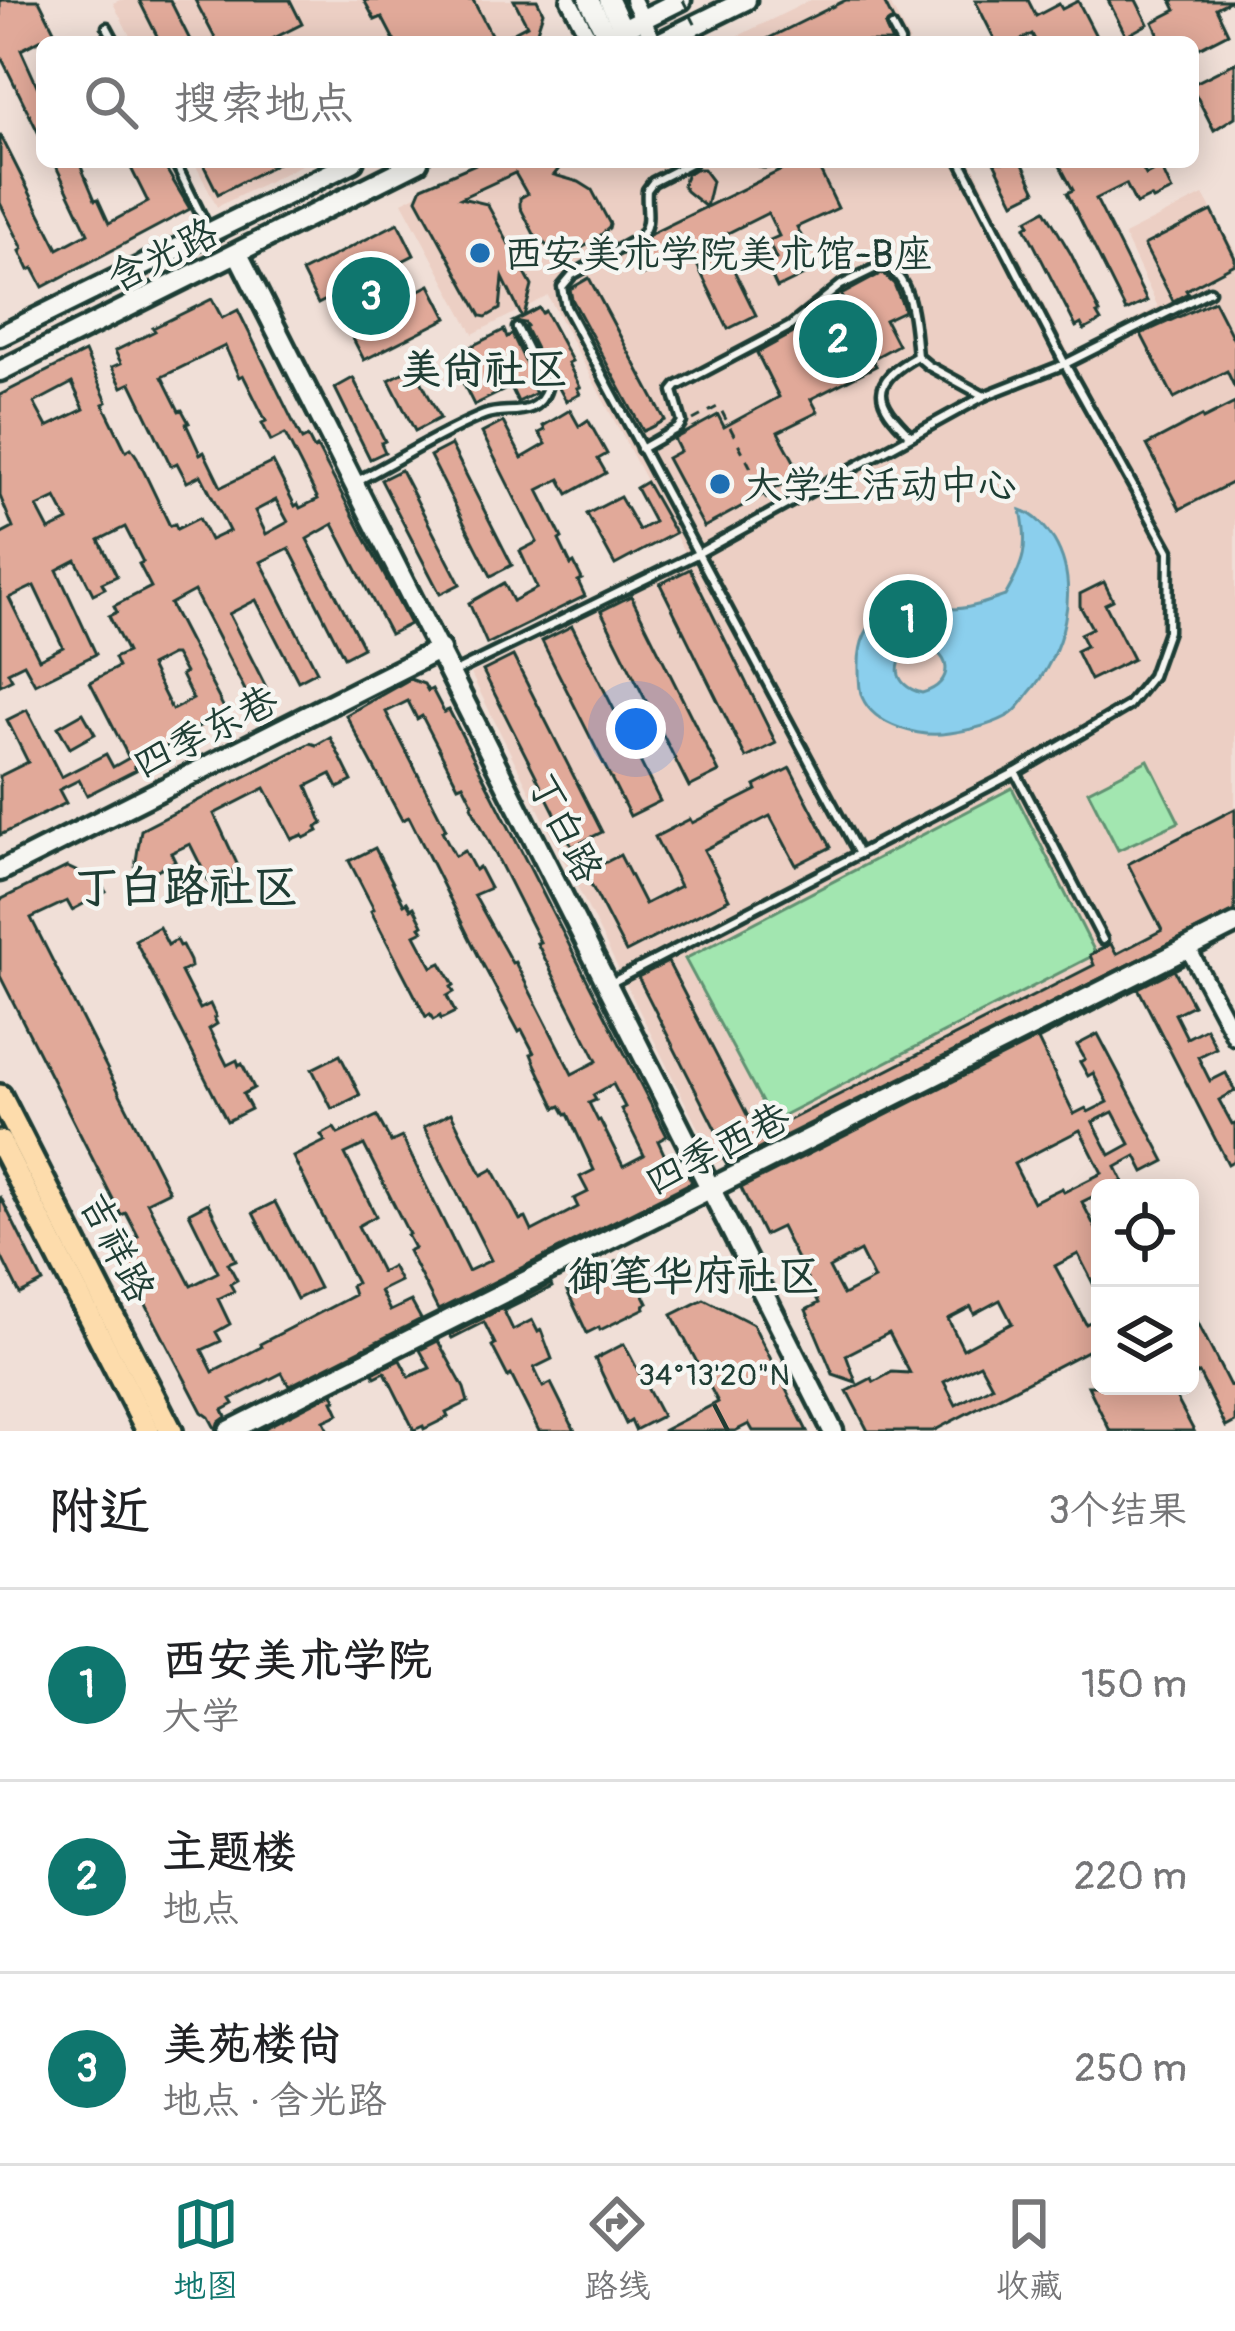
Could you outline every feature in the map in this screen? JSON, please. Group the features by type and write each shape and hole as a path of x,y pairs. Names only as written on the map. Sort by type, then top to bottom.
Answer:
{"main road":[{"name":"吉祥路","path":"0,1096 171,1431"},
{"name":"吉祥路","path":"1,1147 148,1431"}],"street":[{"path":"569,0 607,36"},
{"path":"590,0 608,36"},
{"path":"609,0 610,36"},
{"path":"633,0 643,19 662,36"},
{"path":"615,36 682,0"},
{"path":"675,36 746,0"},
{"name":"含光路","path":"0,336 341,168"},
{"name":"含光路","path":"0,371 406,168"},
{"name":"丁白路","path":"238,254 833,1431"},
{"name":"四季东巷","path":"0,872 440,649"},
{"name":"四季西巷","path":"229,1431 1235,924"},
{"path":"1188,948 1235,1037"}],"lane":[{"path":"107,27 112,36"},
{"path":"892,27 897,36"},
{"path":"178,168 210,232"},
{"path":"680,168 647,190 649,215 639,238 572,275 562,287 566,307 859,854"},
{"path":"608,985 1016,772 1128,706 1152,676 1168,631 1169,551 1065,364 965,168"},
{"path":"641,449 682,422 674,400 676,386 789,327 841,285 882,265 899,278 914,316 917,356 984,396"},
{"path":"452,674 697,554 984,396 1065,364 1210,291"},
{"path":"355,482 489,412 516,413 545,397 547,388 517,328"},
{"path":"910,435 881,400 889,376 917,356"},
{"path":"1016,772 1103,940"}],"path":[{"path":"682,0 701,36"},
{"path":"678,428 719,406 773,512"}],"shaded area":[{"path":"528,0 540,22 536,36 130,36 113,3"},
{"path":"811,0 888,0 907,36 738,36"},
{"path":"197,168 295,168 217,207"},
{"path":"470,168 974,168 1070,355 1158,307 1124,235 1203,195 1235,251 1235,400 1223,407 1235,428 1235,897 716,1164 471,674 690,563 548,296 473,334 402,202"}],"green space":[{"path":"1148,760 1179,822 1118,850 1088,791"},
{"path":"1012,788 1096,954 772,1121 685,959"}],"water":[{"path":"1021,510 1036,518 1054,540 1067,578 1067,599 1051,660 1023,701 997,721 950,733 913,732 877,716 862,697 859,684 860,651 869,627 896,605 958,609 1005,596 1023,555","holes":["918,646 944,660 945,675 933,689 922,693 900,678 899,664"]}],"building":[{"path":"0,0 39,0 55,32 36,36 36,42 21,50 36,83 36,128 0,55"},
{"path":"139,0 170,0 188,36 157,36"},
{"path":"195,0 290,0 302,24 278,36 214,36"},
{"path":"364,0 473,0 492,36 392,36 382,17 375,20"},
{"path":"514,0 537,0 543,12 535,36 506,36 527,25"},
{"path":"846,0 883,0 893,20 885,26 889,36 773,36"},
{"path":"975,0 1028,0 1036,16 1078,1 1096,36 1032,34 993,36"},
{"path":"1108,0 1136,0 1148,24 1126,36"},
{"path":"1171,0 1232,0 1216,8 1228,33 1199,48 1199,36 1159,36 1153,22 1176,10"},
{"path":"1235,63 1235,117 1214,130 1199,101 1199,81"},
{"path":"0,134 58,249 88,233 57,168 82,168 109,223 148,202 131,168 166,168 190,209 43,287 33,268 29,270 0,203"},
{"path":"205,168 268,168 218,194"},
{"path":"466,168 559,168 554,175 592,190 609,228 593,242 564,252 551,249 535,236 520,207 520,198 527,194 515,173 461,198 487,204 532,286 524,316 539,308 545,311 572,361 568,363 580,394 566,401 551,379 527,326 514,321 522,317 503,278 500,309 481,316 417,199 422,187"},
{"path":"786,168 819,168 838,208 797,227 808,250 798,255 806,274 777,288 766,264 776,259 768,241 779,236 768,213 718,238 756,315 728,329 691,252 639,277 628,253 651,234"},
{"path":"997,168 1025,168 1036,191 1014,202"},
{"path":"1061,168 1142,168 1146,175 1161,168 1172,191 1153,200 1136,204 1126,184 1096,199 1147,301 1126,311 1067,193 1073,190"},
{"path":"695,169 703,169 712,181 706,207 683,185"},
{"path":"1045,210 1100,313 1101,321 1084,330 1081,324 1076,327 1025,227 1030,224 1027,220"},
{"path":"1212,211 1235,264 1173,301 1144,245"},
{"path":"398,223 414,255 381,272 396,302 430,285 447,318 364,360 347,327 362,319 347,289 318,304 302,272"},
{"path":"882,273 894,284 903,306 904,311 885,320 898,345 872,359 876,366 811,399 818,412 778,432 801,474 704,527 667,458 680,451 674,439 718,415 724,427 779,397 757,353 812,323 817,333 838,323 832,310 845,303 841,295"},
{"path":"589,278 665,420 643,431 572,299 570,289"},
{"path":"212,299 222,318 238,310 302,440 308,437 317,447 410,624 390,634 333,524 307,539 363,647 344,657 289,548 261,562 317,671 298,681 256,600 229,614 268,691 250,700 194,591 170,604 226,712 134,766 136,770 87,795 79,780 59,790 66,803 0,835 0,776 28,762 7,720 27,710 61,777 106,754 113,767 129,758 90,682 118,667 114,658 127,652 109,616 117,612 114,606 151,587 125,527 99,540 117,576 102,583 105,588 93,594 76,560 57,570 96,654 35,684 24,664 8,672 12,679 0,685 0,535 13,528 0,496 0,395 85,352 107,402 103,404 126,451 131,448 137,457 170,526 175,524 177,529 199,518 210,540 229,531 201,475 187,482 177,463 171,466 131,383 122,387 112,367 121,363 115,351 155,331 153,328","holes":["225,346 266,421 262,423 271,441 285,434 318,499 295,506 273,462 221,487 162,377","72,383 84,409 47,427 34,403","56,498 68,521 49,530 37,507","276,500 288,522 266,534 255,511","34,586 63,647 39,659 9,598","175,655 193,699 172,710 150,666"]},
{"path":"1214,301 1235,342 1235,388 1227,371 1174,398 1141,334"},
{"path":"504,330 507,337 512,334 536,393 518,402 511,387 474,405 450,357"},
{"path":"414,367 440,418 415,431 389,380"},
{"path":"353,378 385,441 381,443 385,452 370,459 335,388"},
{"path":"1235,403 1235,481 1180,509 1147,445"},
{"path":"570,410 579,426 588,420 607,454 598,459 606,473 568,494 560,479 538,490 571,565 582,579 578,581 585,596 487,644 469,603 504,583 513,601 537,588 520,551 537,542 482,433 503,422 522,458 546,444 539,433 545,430 543,426"},
{"path":"451,445 512,565 491,576 430,456"},
{"path":"401,470 460,584 440,594 381,480"},
{"path":"646,482 675,533 615,565 587,514 620,497 639,530 654,522 636,488"},
{"path":"690,569 776,743 746,758 660,584"},
{"path":"1104,582 1113,600 1105,604 1133,659 1090,680 1076,651 1086,646 1080,634 1092,628 1080,606 1080,594"},
{"path":"631,596 719,772 689,787 601,611"},
{"path":"572,626 660,801 630,816 542,641"},
{"path":"513,656 602,832 572,847 483,671"},
{"path":"410,679 432,689 444,712 449,710 667,1136 658,1141 664,1154 679,1179 688,1174 692,1182 438,1310 408,1251 414,1248 409,1234 364,1145 345,1154 376,1216 358,1226 381,1272 392,1266 400,1281 380,1291 390,1311 411,1301 421,1319 289,1386 282,1373 231,1399 234,1404 223,1410 226,1417 216,1430 202,1412 116,1247 138,1236 126,1213 121,1215 0,976 0,900 67,867 99,882 106,892 72,910 67,901 31,918 169,1191 147,1202 191,1286 218,1272 189,1213 208,1203 236,1260 228,1263 237,1280 230,1284 234,1291 218,1299 230,1324 216,1332 221,1341 202,1350 213,1372 354,1295 351,1286 356,1283 293,1157 325,1141 321,1135 334,1128 338,1134 377,1116 391,1142 402,1137 468,1271 491,1260 424,1127 451,1113 482,1175 493,1169 520,1220 526,1218 532,1231 578,1207 574,1199 588,1192 580,1177 594,1170 568,1114 561,1106 556,1108 534,1053 479,957 409,817 402,820 346,715","holes":["408,701 417,719 422,716 458,786 463,784 597,1061 572,1074 515,962 474,895 490,888 465,851 455,856 386,712","613,1084 644,1155 623,1166 589,1103 596,1100 593,1095"]},
{"path":"83,713 95,734 70,748 58,727"},
{"path":"330,737 352,781 338,788 331,774 307,786 323,824 316,827 318,831 292,839 265,788 214,814 239,868 234,874 209,882 190,844 171,853 175,861 141,878 135,867 141,830"},
{"path":"790,768 831,847 796,865 770,816 766,818 704,850 729,899 626,952 585,873 620,855 645,904 680,886 655,837 757,790 755,786"},
{"path":"1235,809 1235,911 727,1165 721,1155 727,1152 638,977 668,962 758,1136 1094,965 1090,955 1111,944 1116,954 1162,930 1128,864"},
{"path":"375,848 404,904 414,907 423,925 423,931 415,935 432,967 441,963 454,985 454,992 447,996 455,1012 441,1019 426,1017 349,861"},
{"path":"159,927 168,945 176,940 190,961 191,967 181,972 200,1009 210,1004 217,1024 209,1029 227,1065 237,1060 242,1064 254,1088 243,1094 251,1109 227,1121 135,940"},
{"path":"1174,970 1193,1005 1175,1014 1187,1038 1206,1028 1216,1048 1198,1057 1210,1081 1226,1073 1235,1091 1219,1100 1235,1123 1235,1160 1228,1164 1138,988"},
{"path":"1129,993 1038,1040 1074,1114 1108,1102 1093,1073 1088,1076 1080,1062 1085,1059 1077,1045 1098,1034 1165,1161 1144,1172 1136,1156 1116,1167 1122,1179 1091,1179 1091,1198 1082,1202 1091,1220 1091,1279 1078,1254 1055,1266 1086,1324 1091,1322 1091,1349 933,1431 868,1431 847,1391 892,1372 910,1373 889,1333 846,1355 856,1382 833,1374 806,1310 819,1303 781,1227 764,1235 741,1188","holes":["1113,1112 1130,1144 1110,1155 1093,1122","1080,1130 1102,1173 1033,1202 1014,1164","860,1251 874,1279 843,1295 829,1268","1000,1300 1012,1323 963,1349 948,1319 971,1307 974,1314","980,1364 992,1386 956,1405 944,1382"]},
{"path":"340,1055 360,1095 332,1109 312,1069"},
{"path":"0,1196 43,1282 20,1294 0,1254"},
{"path":"275,1202 319,1288 297,1299 253,1213"},
{"path":"640,1255 653,1281 643,1293 648,1303 645,1308 587,1333 567,1291 598,1270"},
{"path":"551,1284 504,1311 513,1330 532,1320 541,1330 552,1359 534,1368 543,1387 551,1383 575,1431 539,1431 492,1346 484,1322 450,1335"},
{"path":"704,1299 753,1324 807,1431 753,1431 749,1424 735,1431 662,1431 718,1402 672,1315"},
{"path":"1199,1325 1230,1386 1235,1383 1235,1422 1226,1427 1199,1373"},
{"path":"438,1341 468,1402 446,1413 448,1417 414,1430 385,1372 375,1377 373,1373 400,1360 409,1377 430,1368 420,1350"},
{"path":"624,1344 662,1416 635,1430 631,1421 626,1424 595,1359"},
{"path":"333,1393 339,1414 324,1421 329,1431 259,1431"},
{"path":"1092,1395 1175,1395 1194,1431 1110,1431"}],"place":[{"name":"西安美术学院美术馆-B座","path":"480,253"},
{"name":"美苑楼尚","path":"371,296"},
{"name":"主题楼","path":"838,339"},
{"name":"大学生活动中心","path":"720,484"},
{"name":"西安美术学院","path":"908,619"}],"district":[{"name":"美尚社区","path":"484,368"},
{"name":"丁白路社区","path":"186,886"},
{"name":"御笔华府社区","path":"694,1275"}]}
